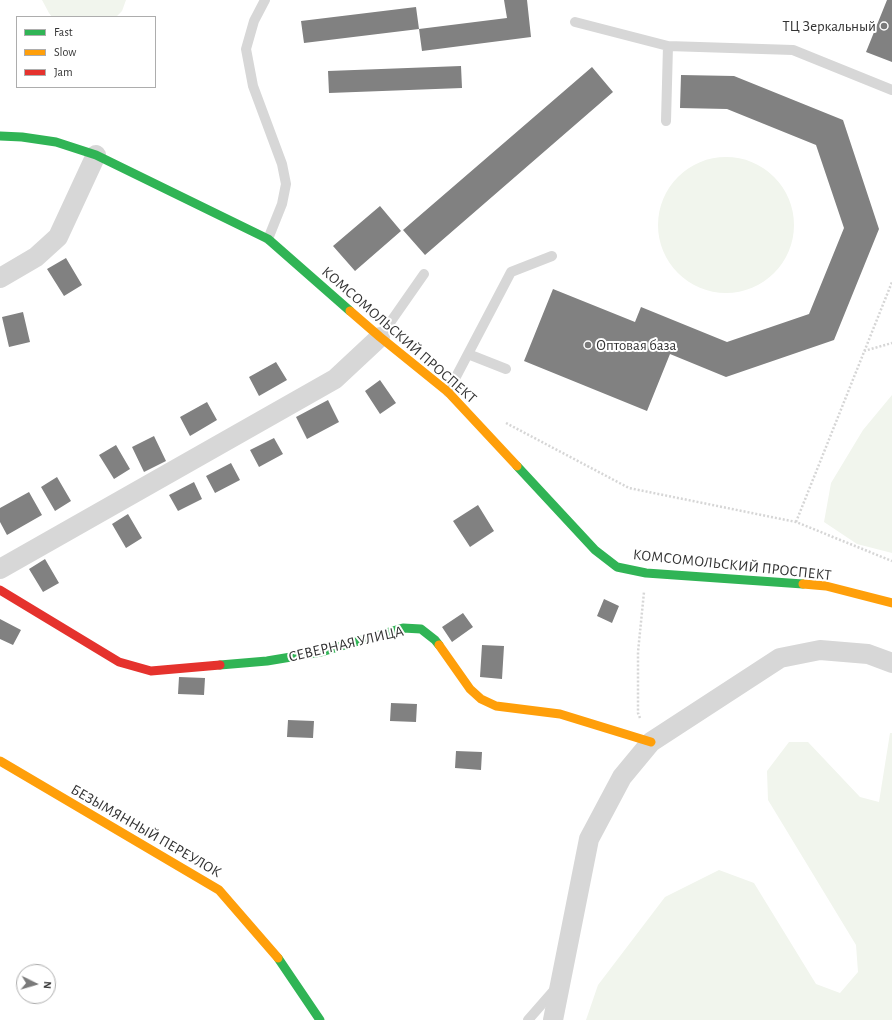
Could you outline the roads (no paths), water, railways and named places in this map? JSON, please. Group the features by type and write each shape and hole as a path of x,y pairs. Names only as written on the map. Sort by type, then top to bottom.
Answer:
{"street":[{"name":"КОМСОМОЛЬСКИЙ ПРОСПЕКТ","path":"0,136 22,137 56,142 96,155 268,239 380,337 448,392 595,550 617,567 646,573 826,586 892,603"},
{"path":"0,278 36,257 58,237 96,155"},
{"path":"0,569 335,379 380,337"},
{"name":"СЕВЕРНАЯ УЛИЦА","path":"0,590 119,662 151,671 267,661 321,652 404,628 421,629 435,640 470,689 481,699 496,706 560,714 651,742"},
{"path":"553,1020 588,839 622,778 651,742 780,658 820,650 868,654 892,662"},
{"name":"БЕЗЫМЯННЫЙ ПЕРЕУЛОК","path":"0,761 219,890 277,957 320,1020"}],"lane":[{"path":"265,0 254,21 246,50 253,86 282,164 286,184 282,204 268,239"},
{"path":"575,22 668,46 793,50 892,90"},
{"path":"666,121 668,46"},
{"path":"448,392 511,272 552,256"},
{"path":"380,337 424,274"},
{"path":"468,354 506,369"},
{"path":"528,1020 561,982"}],"place":[{"name":"ТЦ Зеркальный","path":"884,26"},
{"name":"Оптовая база","path":"588,345"}]}
